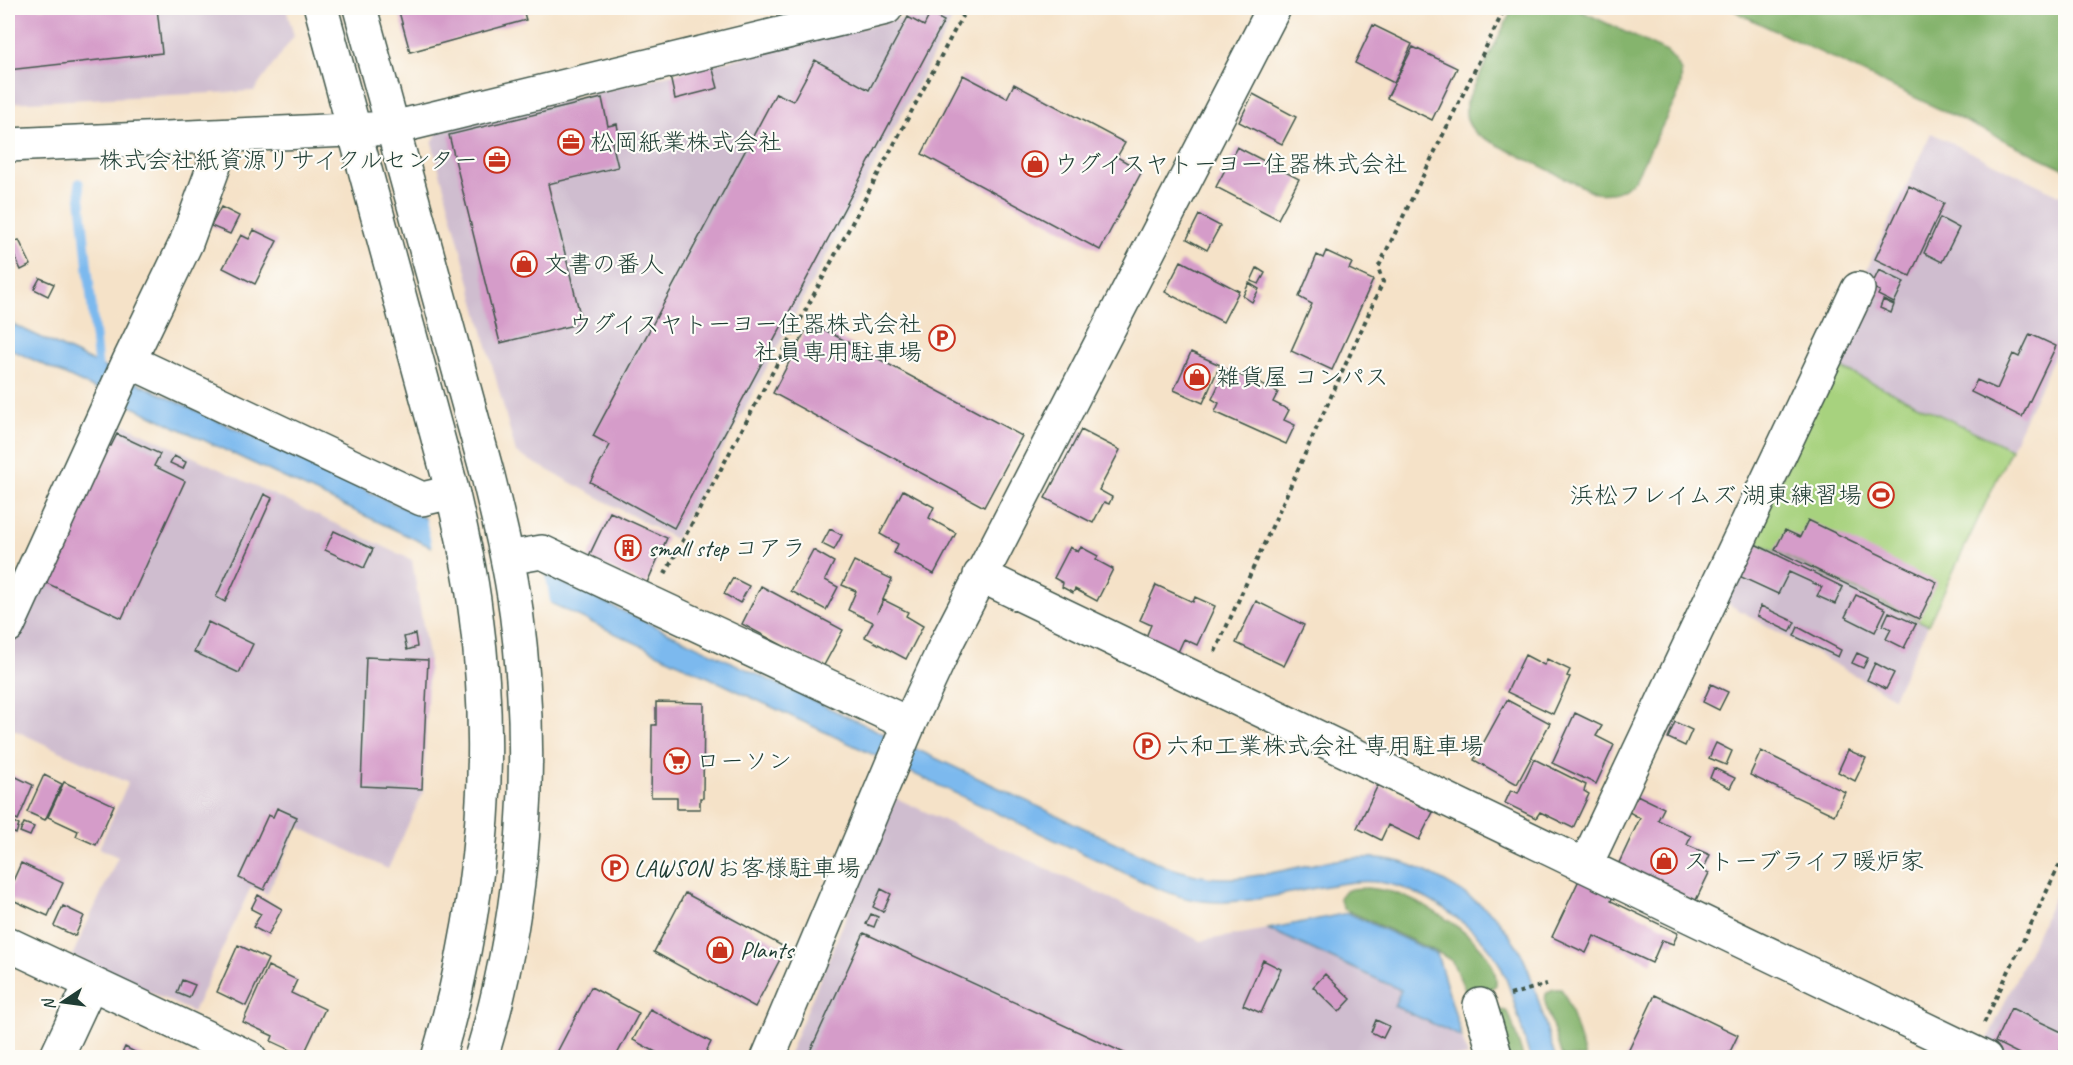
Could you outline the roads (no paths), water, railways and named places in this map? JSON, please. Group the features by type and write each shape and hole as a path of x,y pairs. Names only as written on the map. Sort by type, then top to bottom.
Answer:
{"street":[{"path":"321,8 452,492 476,616 483,681 485,747 483,813 477,879 466,944 438,1058"},
{"path":"360,8 488,476 512,552 514,597 523,679 526,748 524,817 518,885 507,953 481,1058"},
{"path":"8,145 393,128 886,8"},
{"path":"768,1058 907,729 948,640 1274,8"},
{"path":"8,626 107,408 186,243 214,165 213,136"},
{"path":"1585,866 1858,289"},
{"path":"128,363 422,499 452,492"},
{"path":"512,552 542,552 650,602 907,729"},
{"path":"980,575 1975,1055"},
{"path":"8,944 250,1058"},
{"path":"56,1058 91,983"},
{"path":"1490,1002 1496,1058"}],"water":[{"path":"8,322 1167,867 1207,877 1236,878 1323,862 1369,858 1401,862 1424,871 1479,903 1498,920 1517,946 1528,970 1555,1057 1530,1057 1511,992 1496,958 1465,924 1421,896 1380,882 1346,883 1264,898 1227,902 1190,899 1159,889 8,348"},
{"path":"1348,913 1437,954 1462,1037 1394,1006 1401,990 1268,929"}],"waterway":[{"path":"79,183 99,375"}],"place":[{"name":"松岡紙業株式会社","path":"571,142"},
{"name":"株式会社紙資源リサイクルセンター","path":"497,160"},
{"name":"ウグイスヤトーヨー住器株式会社","path":"1035,164"},
{"name":"文書の番人","path":"524,264"},
{"name":"ウグイスヤトーヨー住器株式会社 社員専用駐車場","path":"942,338"},
{"name":"雑貨屋 コンパス","path":"1197,377"},
{"name":"浜松フレイムズ 湖東練習場","path":"1881,495"},
{"name":"small step コアラ","path":"628,548"},
{"name":"六和工業株式会社 専用駐車場","path":"1147,746"},
{"name":"ローソン","path":"677,761"},
{"name":"ストーブライフ暖炉家","path":"1664,861"},
{"name":"LAWSON お客様駐車場","path":"615,868"},
{"name":"Plants","path":"720,950"}]}
